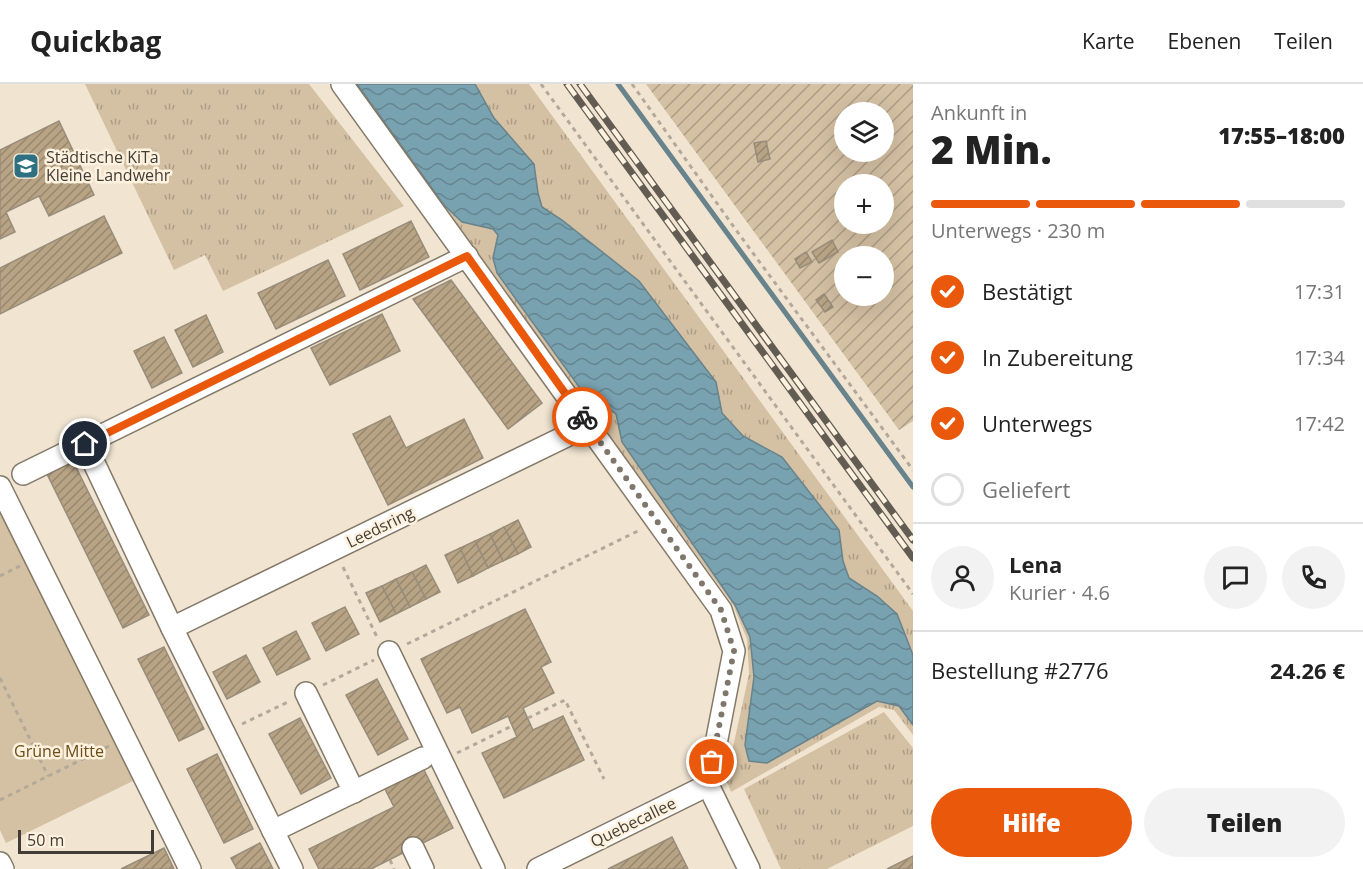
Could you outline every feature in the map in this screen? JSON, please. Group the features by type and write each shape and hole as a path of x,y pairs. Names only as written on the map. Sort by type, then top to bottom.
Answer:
{"street":[{"path":"342,84 721,610 734,651 708,784 749,869"},
{"path":"23,474 467,256"},
{"name":"Leedsring","path":"172,628 589,425"},
{"path":"85,444 172,628 292,869"},
{"path":"0,487 190,869"},
{"path":"387,653 433,759 494,869"},
{"path":"306,693 354,792"},
{"path":"273,831 354,792 433,759"},
{"name":"Quebecallee","path":"538,869 708,784"},
{"path":"413,848 423,869"},
{"path":"0,863 3,869"}],"path":[{"path":"541,84 913,594"},
{"path":"632,84 913,470"},
{"path":"224,733 658,521"},
{"path":"334,549 387,653"},
{"path":"0,576 27,563"},
{"path":"0,678 48,776"},
{"path":"528,718 565,700 604,779"},
{"path":"433,759 512,726"},
{"path":"0,800 116,743"},
{"path":"390,860 394,869"}],"green space":[{"path":"85,84 309,84 404,206 223,291 205,255 174,270"},
{"path":"353,84 529,84 913,611 913,735 894,710 879,707 731,792 726,779 749,674 747,639 733,605"},
{"path":"646,84 913,84 913,421 899,430"},
{"name":"Grüne Mitte","path":"0,496 139,778 6,843 0,830"},
{"path":"884,712 913,748 913,826 827,869 781,869 744,789"}],"water":[{"path":"357,84 475,84 494,118 534,164 542,207 639,281 716,382 722,413 743,436 782,457 839,530 843,561 849,578 877,596 897,614 913,655 913,725 899,706 877,701 767,763 749,761 745,745 754,677 750,637 735,605 622,442 616,414 582,391 497,273 493,258 498,235 493,229 462,222 444,205"}],"building":[{"path":"59,121 94,195 49,216 39,196 6,212 15,232 0,239 0,150"},
{"path":"766,141 770,159 758,162 754,143"},
{"path":"104,216 122,253 0,314 0,268"},
{"path":"411,221 429,257 360,290 343,254"},
{"path":"832,240 835,246 834,254 819,263 812,252"},
{"path":"806,252 812,262 800,268 795,259"},
{"path":"328,260 345,296 276,329 258,293"},
{"path":"451,280 542,403 508,429 413,299"},
{"path":"824,294 833,307 825,312 816,300"},
{"path":"382,314 400,351 330,385 311,348"},
{"path":"206,315 223,352 193,367 175,330"},
{"path":"164,337 182,373 152,388 134,351"},
{"path":"390,416 406,448 464,419 483,458 388,505 353,434"},
{"path":"72,459 149,615 123,628 46,472"},
{"path":"518,520 531,547 518,554 504,527"},
{"path":"504,527 518,554 503,561 490,534"},
{"path":"490,534 503,561 488,568 475,541"},
{"path":"475,541 488,568 473,576 460,548"},
{"path":"460,548 473,576 458,583 445,555"},
{"path":"426,565 440,592 426,599 412,572"},
{"path":"412,572 426,599 410,607 396,579"},
{"path":"396,579 410,607 396,614 382,586"},
{"path":"382,586 396,614 380,622 366,593"},
{"path":"345,607 359,634 326,651 312,623"},
{"path":"525,609 551,662 541,667 554,693 523,708 533,730 563,716 584,760 504,798 482,753 517,737 508,716 472,733 460,707 447,713 421,659"},
{"path":"296,631 310,659 277,675 263,648"},
{"path":"164,647 204,729 179,741 138,659"},
{"path":"246,655 260,682 227,699 213,672"},
{"path":"377,679 408,739 378,755 346,695"},
{"path":"300,718 331,778 301,794 269,734"},
{"path":"217,754 253,829 224,843 187,769"},
{"path":"423,768 453,828 371,869 319,869 309,849 394,807 384,787"},
{"path":"672,837 688,869 608,869"},
{"path":"260,843 273,869 237,869 231,858"},
{"path":"164,848 174,869 121,869"},
{"path":"913,856 913,869 887,869"}],"waterway":[{"path":"618,84 913,487"}],"railway":[{"path":"567,84 913,558"},
{"path":"580,84 913,540"}],"way so far":[{"path":"582,417 721,610 734,651 712,762"}],"place":[{"name":"Städtische KiTa Kleine Landwehr","path":"26,166"}],"route":[{"path":"85,444 467,256 582,417"}]}
